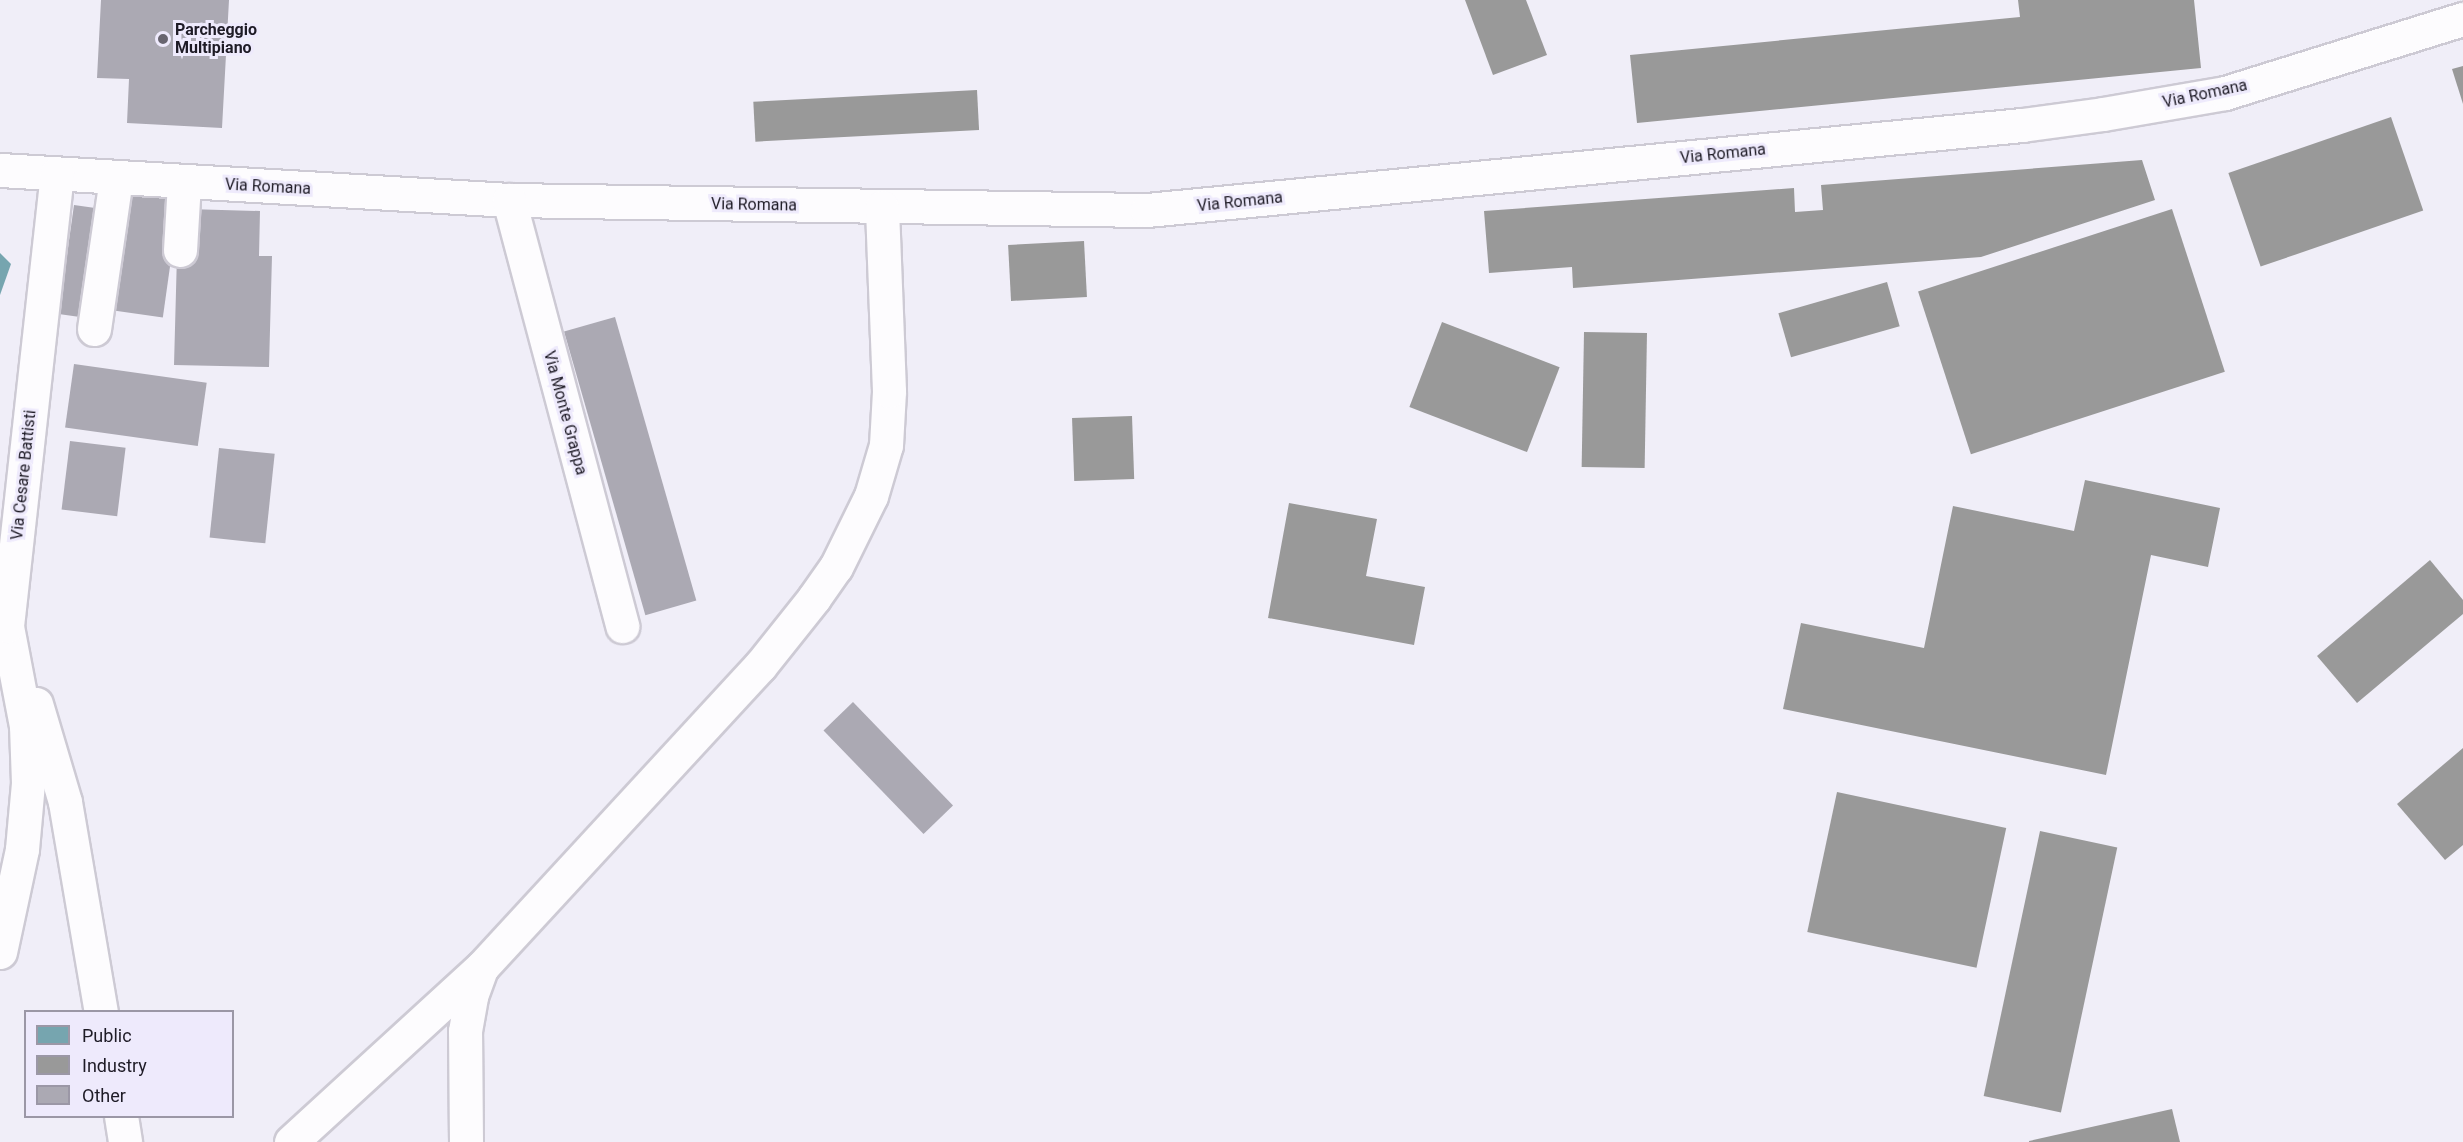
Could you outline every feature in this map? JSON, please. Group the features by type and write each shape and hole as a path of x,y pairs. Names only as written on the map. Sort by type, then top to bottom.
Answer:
{"street":[{"name":"Via Romana","path":"0,170 509,200 1147,210 2022,125 2103,114 2225,93 2463,19"},
{"name":"Via Cesare Battisti","path":"0,952 22,849 28,783 26,726 3,634 57,174"},
{"path":"94,329 116,178"},
{"path":"180,250 184,182"},
{"name":"Via Monte Grappa","path":"509,200 622,626"},
{"path":"291,1142 483,966 760,666 814,598 850,541 871,496 886,445 890,391 882,207"},
{"path":"3,634 42,719 59,775 101,1010"},
{"path":"466,1142 465,1031 471,996 483,966"},
{"path":"120,1118 125,1142"}],"building: Public":[{"path":"0,253 11,264 0,295"}],"building: Industry":[{"path":"1465,0 1526,0 1547,55 1493,75"},
{"path":"2018,0 2194,0 2201,68 1637,123 1630,55 2020,17"},
{"path":"2463,66 2463,104 2452,69"},
{"path":"977,90 979,130 755,142 753,102"},
{"path":"2391,117 2423,211 2261,267 2228,173"},
{"path":"2142,160 2155,200 1981,257 1573,288 1572,267 1489,273 1484,211 1794,188 1795,212 1823,210 1821,185"},
{"path":"2172,209 2225,372 1971,454 1918,292"},
{"path":"1084,241 1087,297 1011,301 1008,245"},
{"path":"1887,282 1900,326 1791,357 1778,313"},
{"path":"1442,322 1560,367 1527,452 1409,407"},
{"path":"1584,332 1647,333 1645,468 1582,467"},
{"path":"1132,416 1134,479 1074,481 1072,418"},
{"path":"2085,480 2220,508 2208,567 2151,555 2106,775 1783,709 1801,623 1924,648 1953,506 2074,531"},
{"path":"1289,503 1377,519 1366,576 1425,587 1414,645 1268,618"},
{"path":"2430,560 2463,600 2463,614 2357,703 2317,656"},
{"path":"2463,748 2463,845 2445,860 2397,804"},
{"path":"1837,792 2006,828 1976,968 1807,932"},
{"path":"2040,831 2117,847 2061,1113 1984,1096"},
{"path":"2172,1109 2180,1142 2029,1142 2029,1141"}],"building: Other":[{"name":"Parcheggio Multipiano","path":"101,0 229,0 222,128 127,123 129,79 97,78"},
{"path":"118,191 179,200 163,317 101,309"},
{"path":"74,205 108,210 92,319 59,314"},
{"path":"187,209 260,211 259,256 272,256 269,367 174,365 177,254"},
{"path":"615,317 696,601 645,615 564,332"},
{"path":"74,364 207,383 198,446 65,427"},
{"path":"70,441 126,448 117,516 62,509"},
{"path":"219,448 275,454 265,543 210,538"},
{"path":"853,702 953,806 924,834 824,730"}],"place":[{"name":"Parcheggio Multipiano","path":"163,39"}]}
